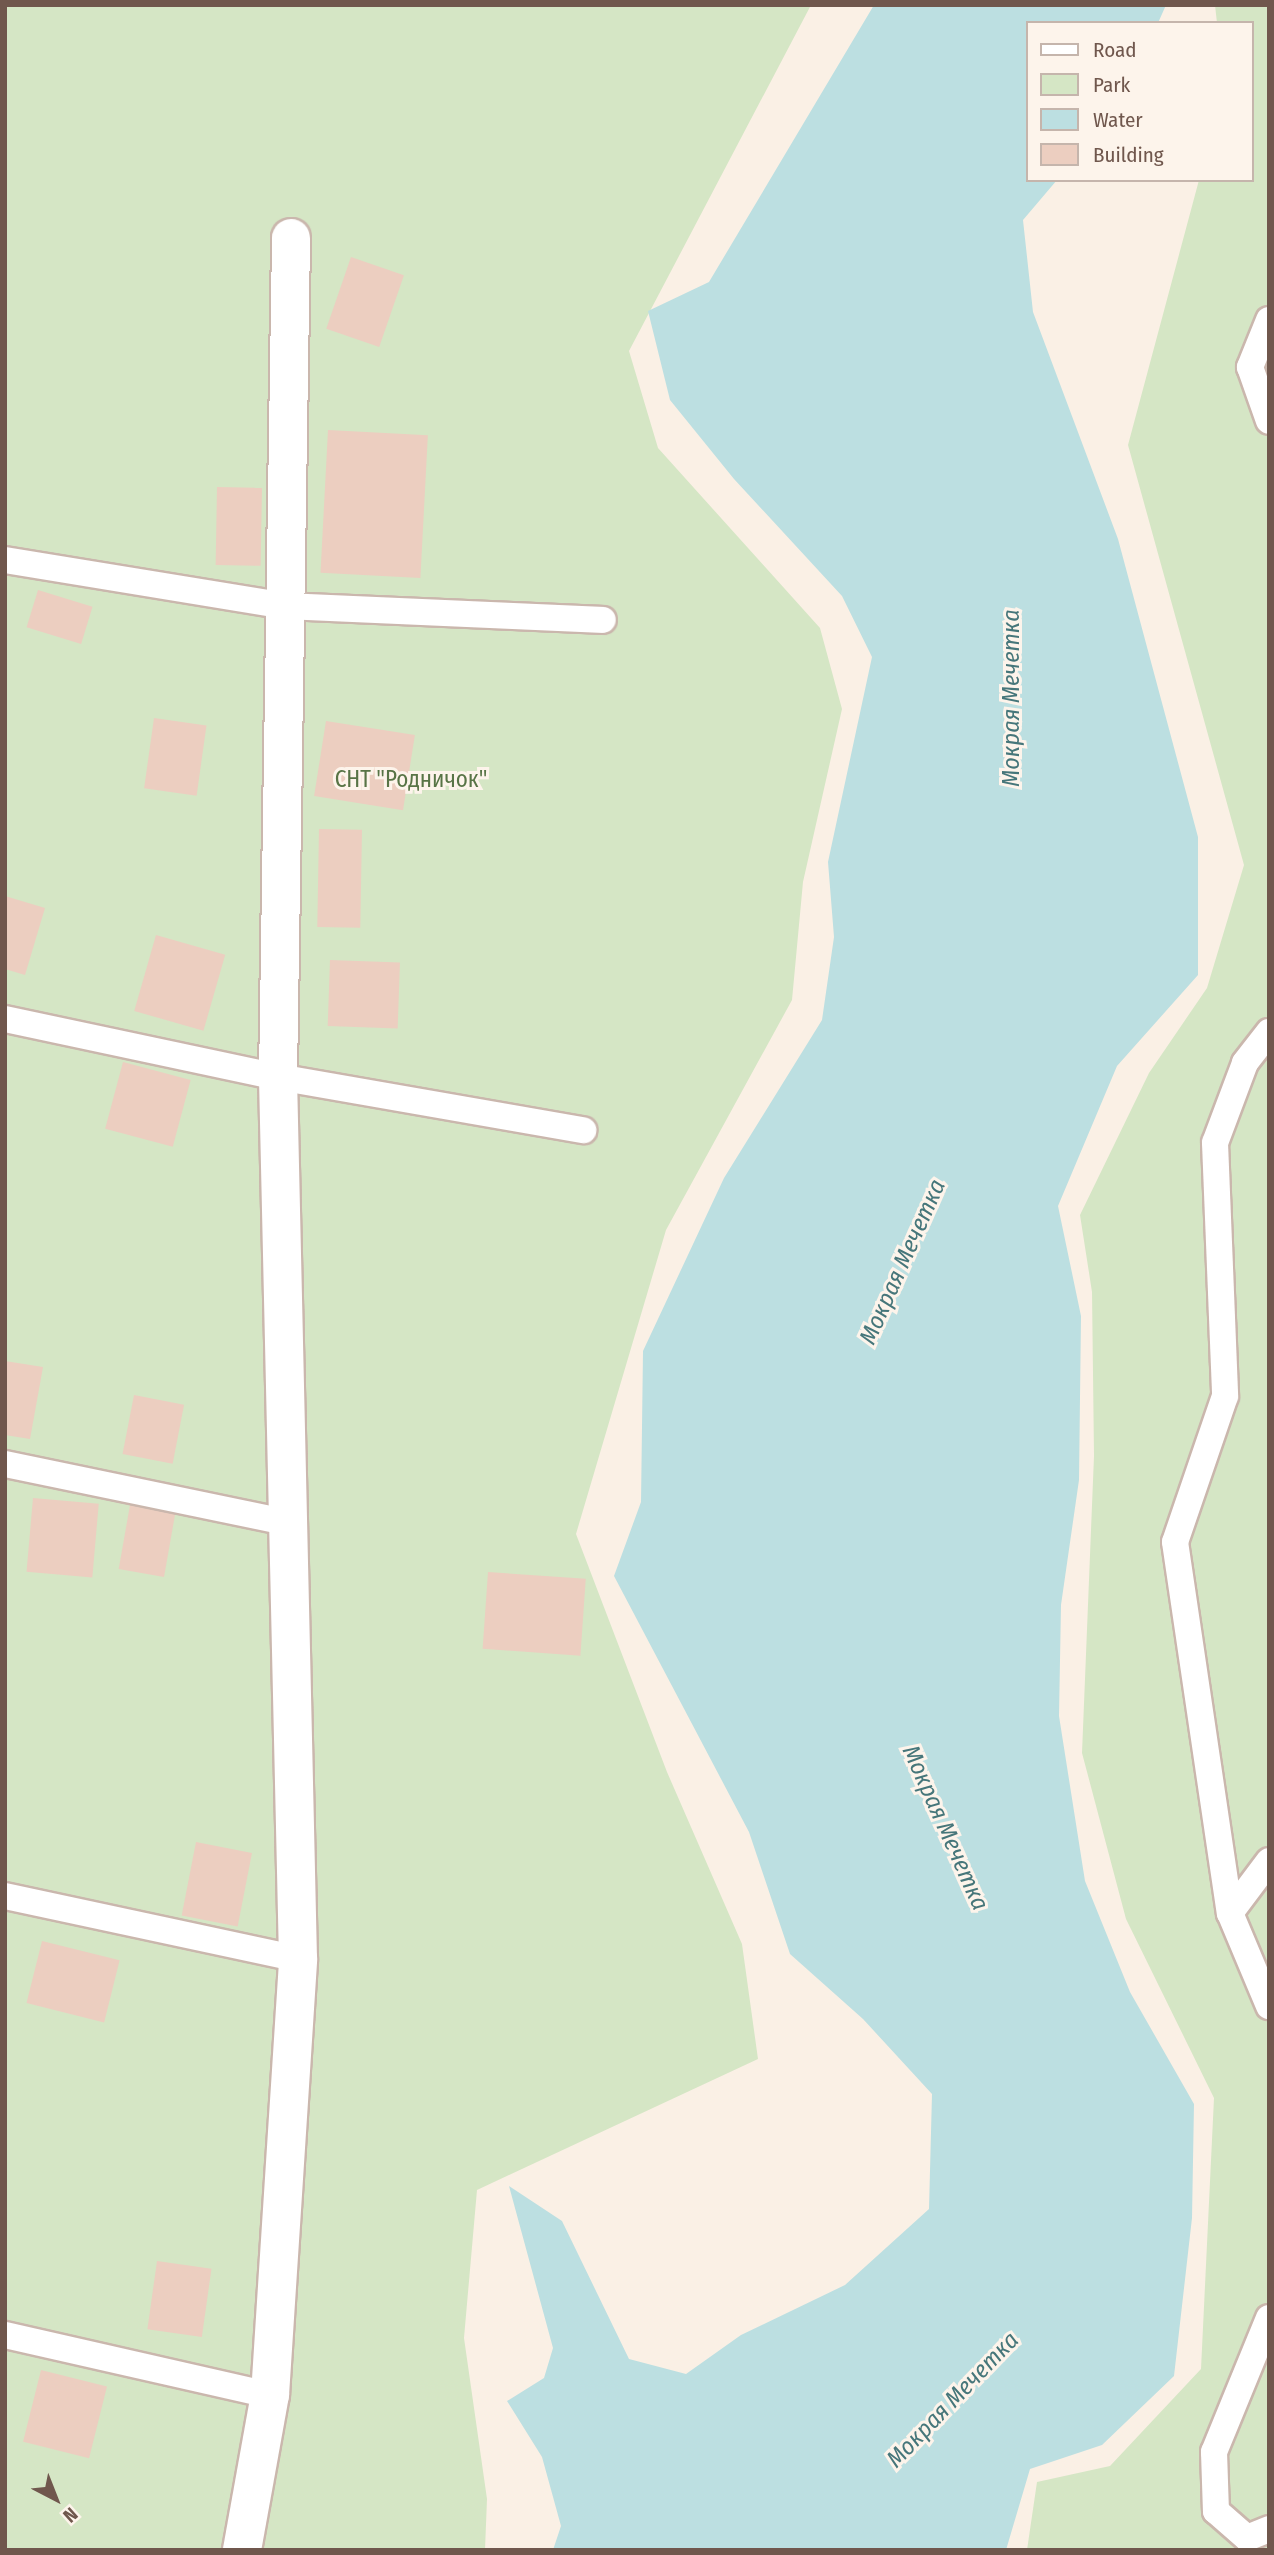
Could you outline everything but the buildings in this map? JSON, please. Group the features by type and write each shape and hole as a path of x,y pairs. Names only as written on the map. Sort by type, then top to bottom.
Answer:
{"street":[{"path":"242,2550 270,2395 298,1959 285,1522 278,1077 291,238"}],"lane":[{"path":"1269,320 1250,366 1269,421"},
{"path":"5,560 286,606 603,620"},
{"path":"5,1019 278,1077 583,1130"},
{"path":"1269,1032 1245,1063 1216,1143 1225,1396 1175,1542 1230,1913 1269,2006"},
{"path":"5,1464 285,1522"},
{"path":"1230,1913 1269,1861"},
{"path":"5,1896 298,1959"},
{"path":"1269,2318 1214,2452 1216,2511 1247,2538 1269,2529"},
{"path":"5,2335 270,2395"}],"green space":[{"name":"СНТ \"Родничок\"","path":"5,5 811,5 629,351 658,448 820,628 842,709 803,882 792,1000 666,1230 576,1534 667,1772 742,1944 758,2059 477,2190 464,2338 487,2499 485,2550 5,2550"},
{"path":"1215,5 1269,5 1269,2550 1027,2550 1037,2482 1110,2466 1201,2369 1214,2098 1126,1919 1082,1753 1094,1456 1092,1292 1080,1215 1149,1073 1207,988 1244,865 1128,445 1198,182 1253,182 1253,21 1217,21"}],"water":[{"name":"Мокрая Мечетка","path":"874,5 1166,5 1159,21 1026,21 1026,182 1055,182 1023,220 1033,312 1118,539 1198,837 1198,975 1117,1066 1058,1206 1081,1316 1079,1480 1061,1605 1059,1716 1085,1881 1130,1992 1194,2104 1192,2218 1174,2376 1102,2445 1030,2469 1006,2550 553,2550 561,2526 542,2457 507,2401 544,2378 553,2348 509,2186 562,2221 629,2359 686,2374 741,2335 845,2285 929,2209 932,2094 863,2019 790,1954 749,1832 614,1576 641,1502 643,1351 724,1178 822,1020 834,937 828,862 872,657 842,596 734,479 670,400 648,311 709,282"}]}
